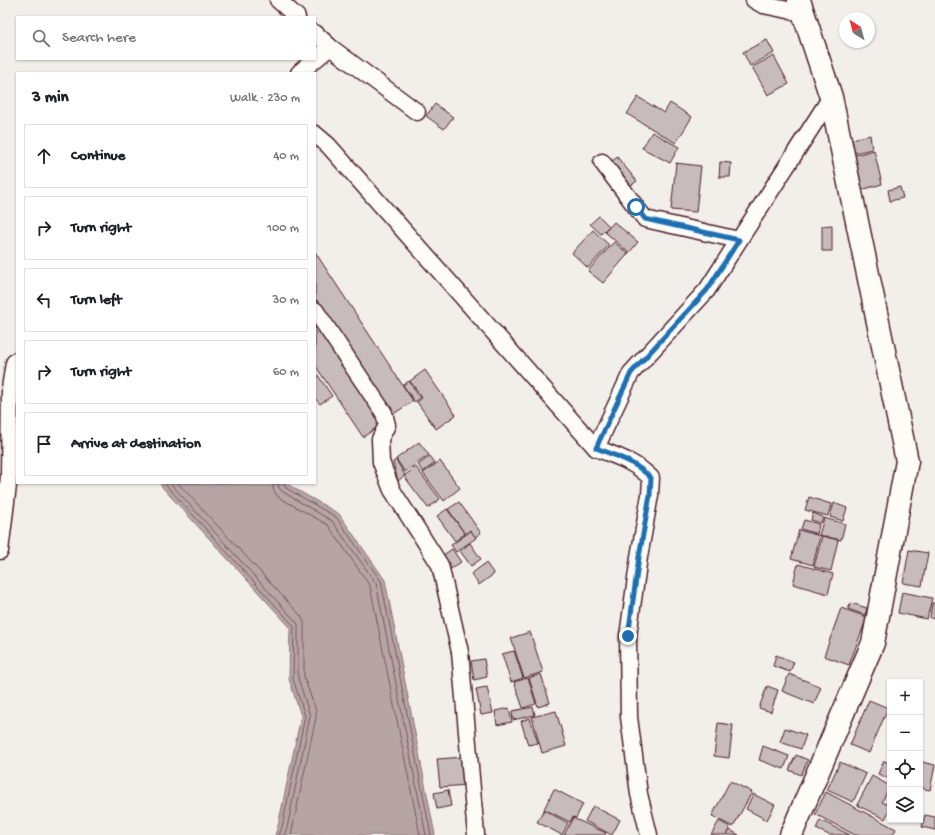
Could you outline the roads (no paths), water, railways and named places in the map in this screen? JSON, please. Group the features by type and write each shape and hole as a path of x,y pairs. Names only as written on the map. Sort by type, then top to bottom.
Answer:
{"street":[{"path":"278,0 296,16"},
{"path":"754,0 763,5 801,6 831,97 908,461 873,643 791,835"},
{"path":"316,34 418,112"},
{"path":"316,59 330,46"},
{"path":"301,72 314,60"},
{"path":"596,448 631,373 707,290 831,97"},
{"path":"316,135 328,145 596,448 632,463 641,468 651,478 650,495 639,557 628,636 629,717 639,794 649,835"},
{"path":"602,162 645,219 739,240"},
{"path":"316,311 384,413 386,425 380,439 381,462 392,490 440,565 460,652 476,835"},
{"path":"0,551 9,477 10,388 14,363 16,361"}],"water":[{"path":"160,484 287,484 339,514 385,580 435,835 275,835 301,716 289,679 290,627"}]}
